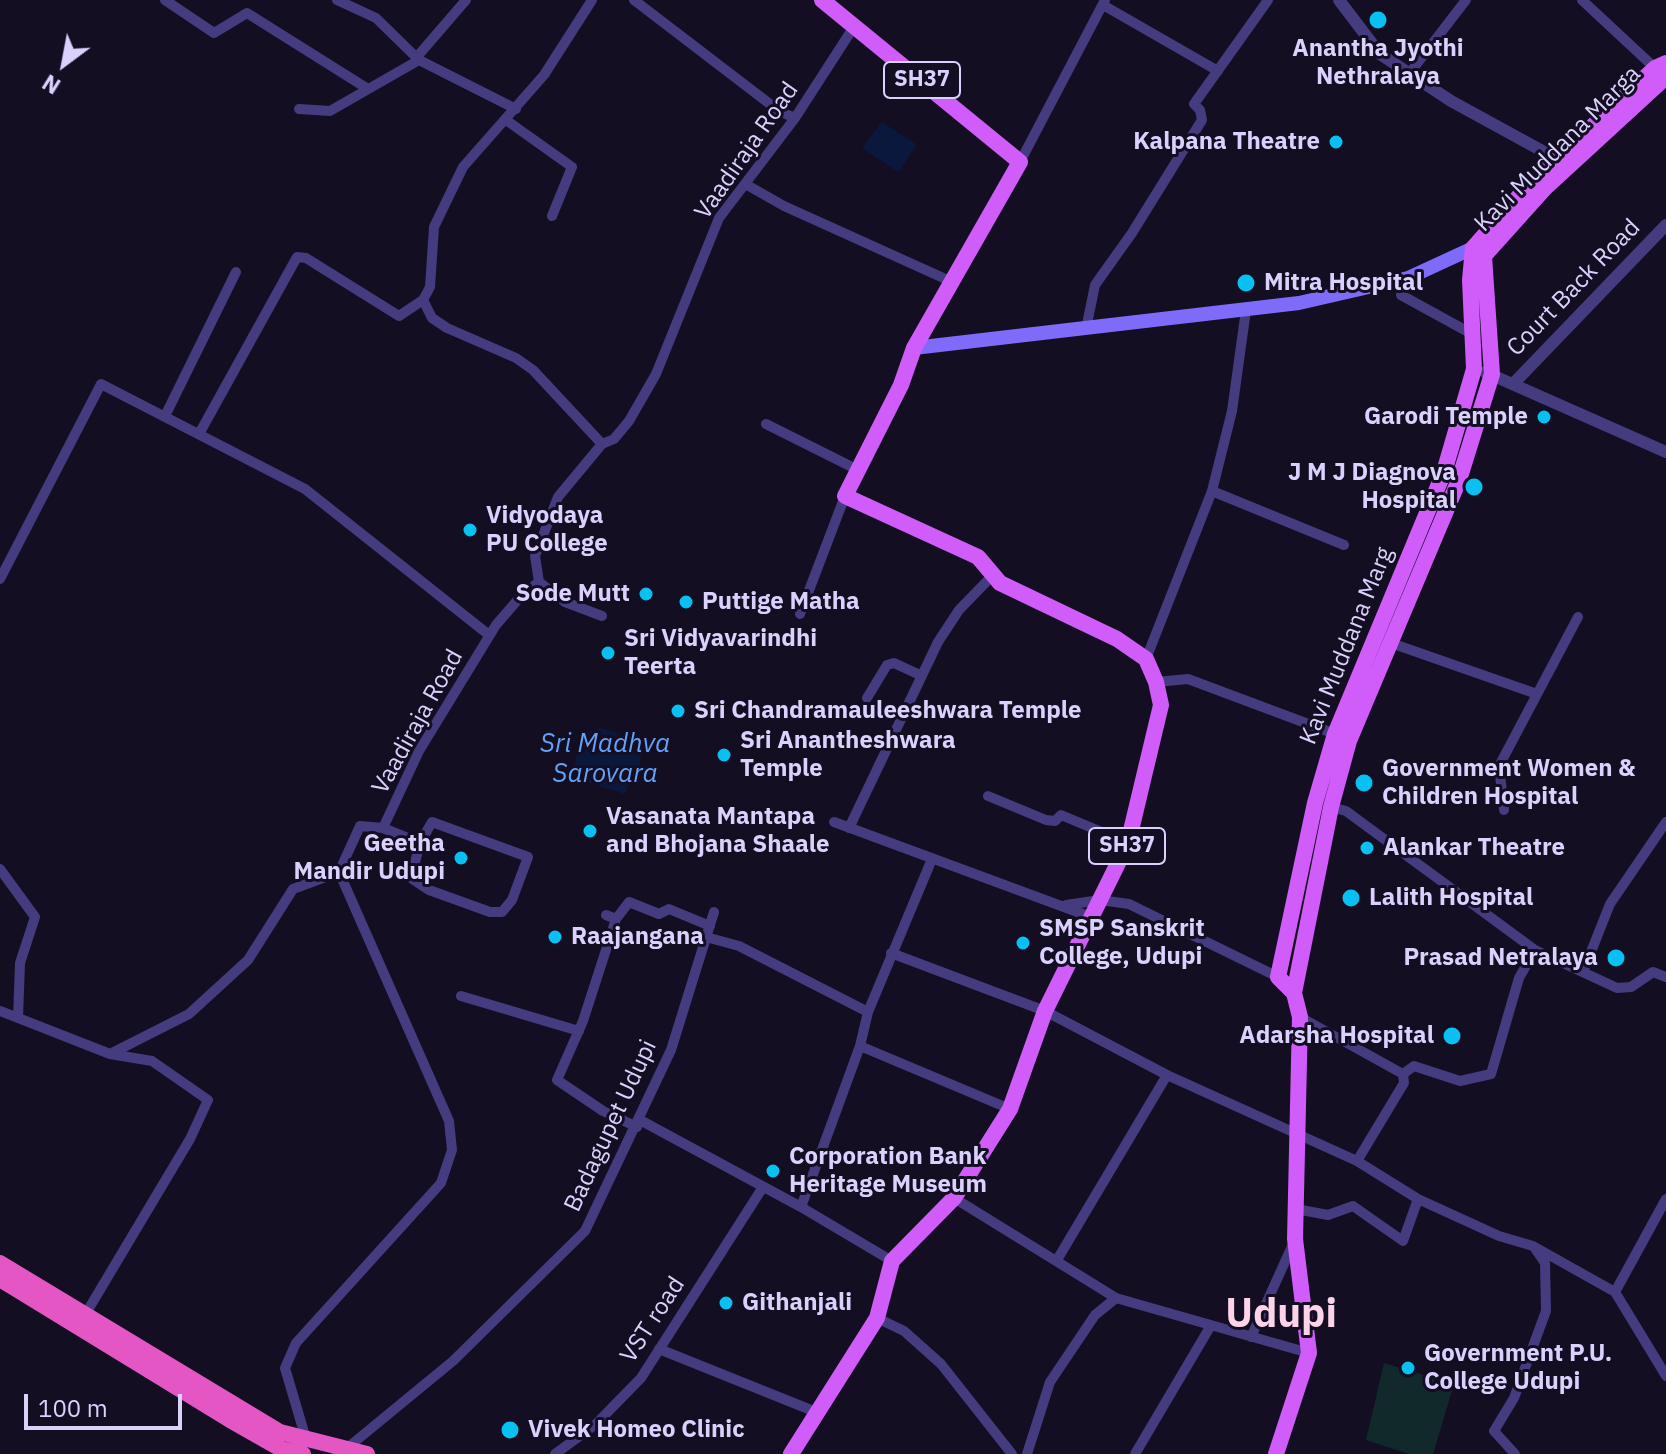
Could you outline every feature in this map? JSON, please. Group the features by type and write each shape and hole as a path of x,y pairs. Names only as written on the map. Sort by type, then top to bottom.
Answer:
{"highway":[{"path":"0,1263 293,1447"},
{"path":"0,1279 293,1447 346,1449 367,1454"}],"main road":[{"name":"SH37","path":"822,0 1020,162"},
{"path":"914,348 1246,310 1408,278 1478,252 1557,159 1662,69"},
{"name":"Kavi Muddana Marga","path":"1478,252 1662,69"},
{"path":"1020,162 914,348 901,385 845,496 978,557 1000,583 1117,639 1146,659"},
{"name":"Kavi Muddana Marg","path":"1278,977 1315,803 1335,734 1444,472 1474,369 1472,334 1478,252"},
{"name":"Kavi Muddana Marg","path":"1295,1239 1300,1017 1294,993 1331,807 1349,741 1388,642 1459,480 1492,374 1478,252"},
{"name":"SH37","path":"816,1412 877,1318 892,1261 954,1198 1010,1109 1045,1011 1128,843 1161,705 1146,659"},
{"path":"1278,977 1294,993"},
{"path":"1276,1454 1309,1353 1295,1239"},
{"path":"791,1454 816,1412"}],"street":[{"path":"165,0 214,33 247,13 368,89"},
{"path":"337,0 376,18 418,59 516,109"},
{"path":"299,109 330,111 418,59 466,0"},
{"path":"199,434 297,257 306,258 399,316 423,300 430,287 434,227 463,167 544,75 592,0"},
{"path":"634,0 779,111 795,118"},
{"path":"1086,329 1095,285 1132,233 1202,120 1200,110 1194,104 1268,0"},
{"path":"1409,74 1466,0"},
{"path":"1582,0 1662,69"},
{"path":"1340,1 1380,54 1409,74 1557,159"},
{"path":"1020,162 1104,2 1218,71"},
{"name":"Vaadiraja Road","path":"339,872 360,826 383,828 419,751 489,635 521,596 539,582 535,556 558,497 602,444 614,439 629,421 656,374 719,218 795,118 855,25"},
{"path":"506,120 572,167 552,216"},
{"path":"747,185 784,206 950,281"},
{"name":"Court Back Road","path":"1514,383 1666,225"},
{"path":"165,416 236,272"},
{"path":"1401,295 1472,334"},
{"path":"423,300 432,318 447,328 516,358 533,370 602,444"},
{"path":"1146,659 1212,491 1232,411 1246,310"},
{"path":"1474,369 1514,383 1666,452"},
{"path":"0,579 101,384 305,489 489,635"},
{"path":"766,424 856,469"},
{"path":"1212,491 1344,545"},
{"path":"800,614 845,496"},
{"path":"849,828 920,675 959,610 992,576"},
{"path":"539,582 565,602 602,616"},
{"path":"1504,810 1499,766 1578,617"},
{"path":"1388,642 1537,694"},
{"path":"867,698 887,665 894,663 920,675"},
{"path":"1156,682 1188,679 1335,734"},
{"path":"988,796 1046,820 1055,821 1061,815 1128,843"},
{"path":"1331,807 1346,811 1535,950 1617,988 1631,987 1653,972 1666,977"},
{"path":"432,822 528,857 512,900 502,912 490,912 429,890 411,878 420,843 432,822"},
{"path":"834,822 1091,917"},
{"path":"1583,972 1610,904 1666,822"},
{"path":"383,828 420,843"},
{"path":"801,1207 860,1046 868,1012 932,859"},
{"path":"0,869 35,917 20,963 18,1018"},
{"path":"110,1054 189,1014 248,960 293,889 339,872 449,1121 452,1150 441,1183 296,1343 285,1368 293,1447"},
{"path":"1059,906 1100,900 1129,904 1278,977"},
{"path":"868,1012 669,909 659,914 629,902 611,917 579,1031 557,1080 603,1111 639,1123 763,1187 892,1261"},
{"name":"Badagupet Udupi","path":"346,1449 453,1361 585,1231 639,1123 671,1050 714,912"},
{"path":"1403,1074 1414,1066 1460,1081 1491,1074 1519,978 1535,950"},
{"path":"891,953 1045,1011 1167,1075 1357,1161 1418,1199 1499,1236 1533,1246 1615,1292 1666,1376"},
{"path":"461,996 579,1031"},
{"path":"0,1011 110,1054 152,1061 208,1100 190,1139 85,1315"},
{"path":"1300,1017 1403,1074"},
{"path":"860,1046 1010,1109"},
{"path":"1357,1161 1404,1083 1403,1074"},
{"path":"1057,1260 1167,1075"},
{"name":"VST road","path":"555,1454 596,1424 641,1378 763,1187"},
{"path":"954,1198 1116,1298 1309,1353"},
{"path":"1296,1209 1328,1215 1353,1206 1403,1241 1418,1199"},
{"path":"1615,1292 1666,1199"},
{"path":"1251,1337 1295,1239"},
{"path":"1515,1454 1494,1431 1514,1398 1546,1311 1545,1263 1533,1246"},
{"path":"1027,1454 1050,1382 1095,1315 1116,1298"},
{"path":"877,1318 904,1331 941,1364 1012,1454"},
{"path":"1135,1454 1210,1327"},
{"path":"659,1349 816,1412"}],"green space":[{"path":"1384,1363 1454,1384 1433,1454 1409,1454 1366,1440"}],"water":[{"path":"882,122 917,145 898,172 862,148"},
{"name":"Sri Madhva Sarovara","path":"601,728 639,741 643,748 636,779 630,778 625,794 571,777 580,742 590,731"}],"place":[{"name":"Anantha Jyothi Nethralaya","path":"1378,20"},
{"name":"Kalpana Theatre","path":"1336,142"},
{"name":"Mitra Hospital","path":"1246,283"},
{"name":"Garodi Temple","path":"1544,417"},
{"name":"J M J Diagnova Hospital","path":"1474,487"},
{"name":"Vidyodaya PU College","path":"470,530"},
{"name":"Sode Mutt","path":"646,594"},
{"name":"Puttige Matha","path":"686,602"},
{"name":"Sri Vidyavarindhi Teerta","path":"608,653"},
{"name":"Sri Chandramauleeshwara Temple","path":"678,711"},
{"name":"Sri Anantheshwara Temple","path":"724,755"},
{"name":"Government Women & Children Hospital","path":"1364,783"},
{"name":"Vasanata Mantapa and Bhojana Shaale","path":"590,831"},
{"name":"Alankar Theatre","path":"1367,848"},
{"name":"Geetha Mandir Udupi","path":"461,858"},
{"name":"Lalith Hospital","path":"1351,898"},
{"name":"Raajangana","path":"555,937"},
{"name":"SMSP Sanskrit College, Udupi","path":"1023,943"},
{"name":"Prasad Netralaya","path":"1616,958"},
{"name":"Adarsha Hospital","path":"1452,1036"},
{"name":"Corporation Bank Heritage Museum","path":"773,1171"},
{"name":"Githanjali","path":"726,1303"},
{"name":"Government P.U. College Udupi","path":"1408,1368"},
{"name":"Vivek Homeo Clinic","path":"510,1430"}],"district":[{"name":"Udupi","path":"1281,1315"}]}
